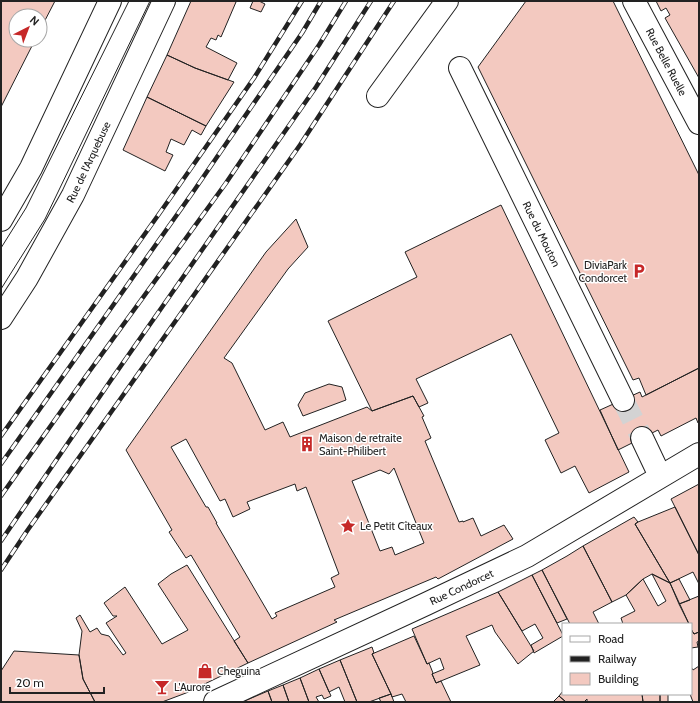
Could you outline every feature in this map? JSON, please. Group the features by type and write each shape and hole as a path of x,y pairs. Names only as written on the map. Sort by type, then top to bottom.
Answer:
{"street":[{"path":"1,220 31,168 110,1"},
{"name":"Rue de l'Arquebuse","path":"1,318 27,278 73,195 164,1"},
{"path":"378,96 447,1"},
{"name":"Rue Belle Ruelle","path":"634,1 699,123"},
{"name":"Rue du Mouton","path":"460,68 623,400"},
{"path":"642,438 660,476"},
{"name":"Rue Condorcet","path":"216,702 527,556 699,454"}],"building":[{"path":"1,1 55,1 48,15 48,8 8,8 8,48 31,48 1,107"},
{"path":"191,1 236,2 221,37 218,35 216,40 211,38 206,47 237,63 228,80 195,68 167,55"},
{"path":"253,1 259,1 265,4 261,12 250,8"},
{"name":"DiviaPark Condorcet","path":"526,1 613,1 699,175 699,368 646,395 639,378 633,380 478,67"},
{"path":"656,1 699,1 699,78 665,18 670,15 666,8 661,11"},
{"path":"167,55 195,68 234,82 206,126 147,97"},
{"path":"147,97 206,126 201,135 192,130 184,145 171,139 166,152 173,155 165,171 123,150"},
{"path":"501,205 629,472 589,493 575,466 561,473 545,440 559,433 511,334 416,379 428,403 419,407 413,396 372,411 328,321 417,277 405,252"},
{"name":"Maison de retraite Saint-Philibert","path":"296,219 308,247 288,269 224,358 232,363 265,430 283,422 290,437 367,407 372,411 413,396 424,416 422,417 431,438 425,441 459,522 473,518 481,536 504,525 513,539 438,579 436,577 334,620 337,622 248,663 234,641 240,637 191,555 186,558 169,532 172,530 126,450 266,252","holes":["186,439 220,501 225,499 233,517 250,509 247,502 295,484 297,491 306,487 339,574 331,578 335,587 275,613 277,616 272,619 208,507 206,507 171,447","394,468 424,543 395,555 392,547 380,551 352,481 380,470 389,474"]},
{"path":"699,368 699,422 698,423 696,418 661,436 658,430 618,450 600,410 640,392 642,397"},
{"path":"329,384 342,387 346,400 303,416 298,405 305,393"},
{"path":"699,484 699,555 671,499"},
{"path":"675,507 699,555 699,584 693,572 670,583 635,524"},
{"path":"634,517 638,522 635,524 670,583 652,574 643,579 626,595 612,602 583,546"},
{"path":"583,546 612,602 593,612 598,623 569,623 542,570"},
{"path":"187,565 248,663 186,693 162,702 95,702 83,679 79,655 82,631 76,618 80,615 90,632 97,628 101,634 109,636 123,655 126,653 106,623 117,616 113,616 104,603 125,587 162,644 188,630 158,584 171,574"},
{"path":"542,570 567,619 557,623 532,575"},
{"path":"652,574 670,583 689,623 623,623 621,618 635,611 626,595 643,579 658,606 666,601"},
{"path":"532,575 562,633 562,637 534,653 531,645 543,638 535,624 522,631 498,592"},
{"path":"679,579 690,600 679,604 670,583"},
{"path":"498,592 534,651 518,664 495,632 492,625 466,636 480,665 436,683 432,674 444,669 440,658 427,664 412,629"},
{"path":"699,596 699,632 694,634 692,631 692,623 688,623 679,604"},
{"path":"692,631 694,634 699,632 699,641 697,642 698,647 692,648"},
{"path":"414,636 427,664 429,663 436,683 441,681 451,702 406,702 402,694 392,697 372,654"},
{"path":"372,647 374,653 372,654 391,694 369,702 357,702 340,660"},
{"path":"14,651 79,655 83,679 95,702 1,702 1,671"},
{"path":"340,660 357,702 345,702 339,687 329,692 319,669"},
{"path":"699,666 699,702 693,702 690,695 692,695 692,668 693,670"},
{"path":"319,669 331,696 324,699 322,695 316,697 319,702 309,702 300,678"},
{"path":"300,678 309,702 289,702 283,685"},
{"path":"283,685 289,702 272,702 268,691"},
{"path":"268,691 272,702 242,702"},
{"path":"562,692 562,695 642,695 643,702 587,702 587,699 584,702 566,702 559,696"},
{"path":"391,694 394,702 381,702 379,698"},
{"path":"642,695 660,695 660,702 643,702"},
{"path":"660,695 668,695 668,702 660,702"},
{"path":"559,696 566,702 553,702"}],"tunnel":[{"path":"623,400 642,438"}],"tram line":[{"path":"1,248 26,208 129,1"},
{"path":"1,289 45,219 150,1"}],"railway":[{"path":"1,436 254,78 302,1"},
{"path":"1,464 193,192 302,33 321,1"},
{"path":"1,496 226,183 319,45 346,1"},
{"path":"1,541 111,380 316,87 371,1"},
{"path":"1,570 300,145 394,1"}],"place":[{"name":"DiviaPark Condorcet","path":"639,271"},
{"name":"Maison de retraite Saint-Philibert","path":"307,444"},
{"name":"Le Petit Cîteaux","path":"348,526"},
{"name":"Cheguina","path":"205,671"},
{"name":"L'Aurore","path":"162,687"}]}
